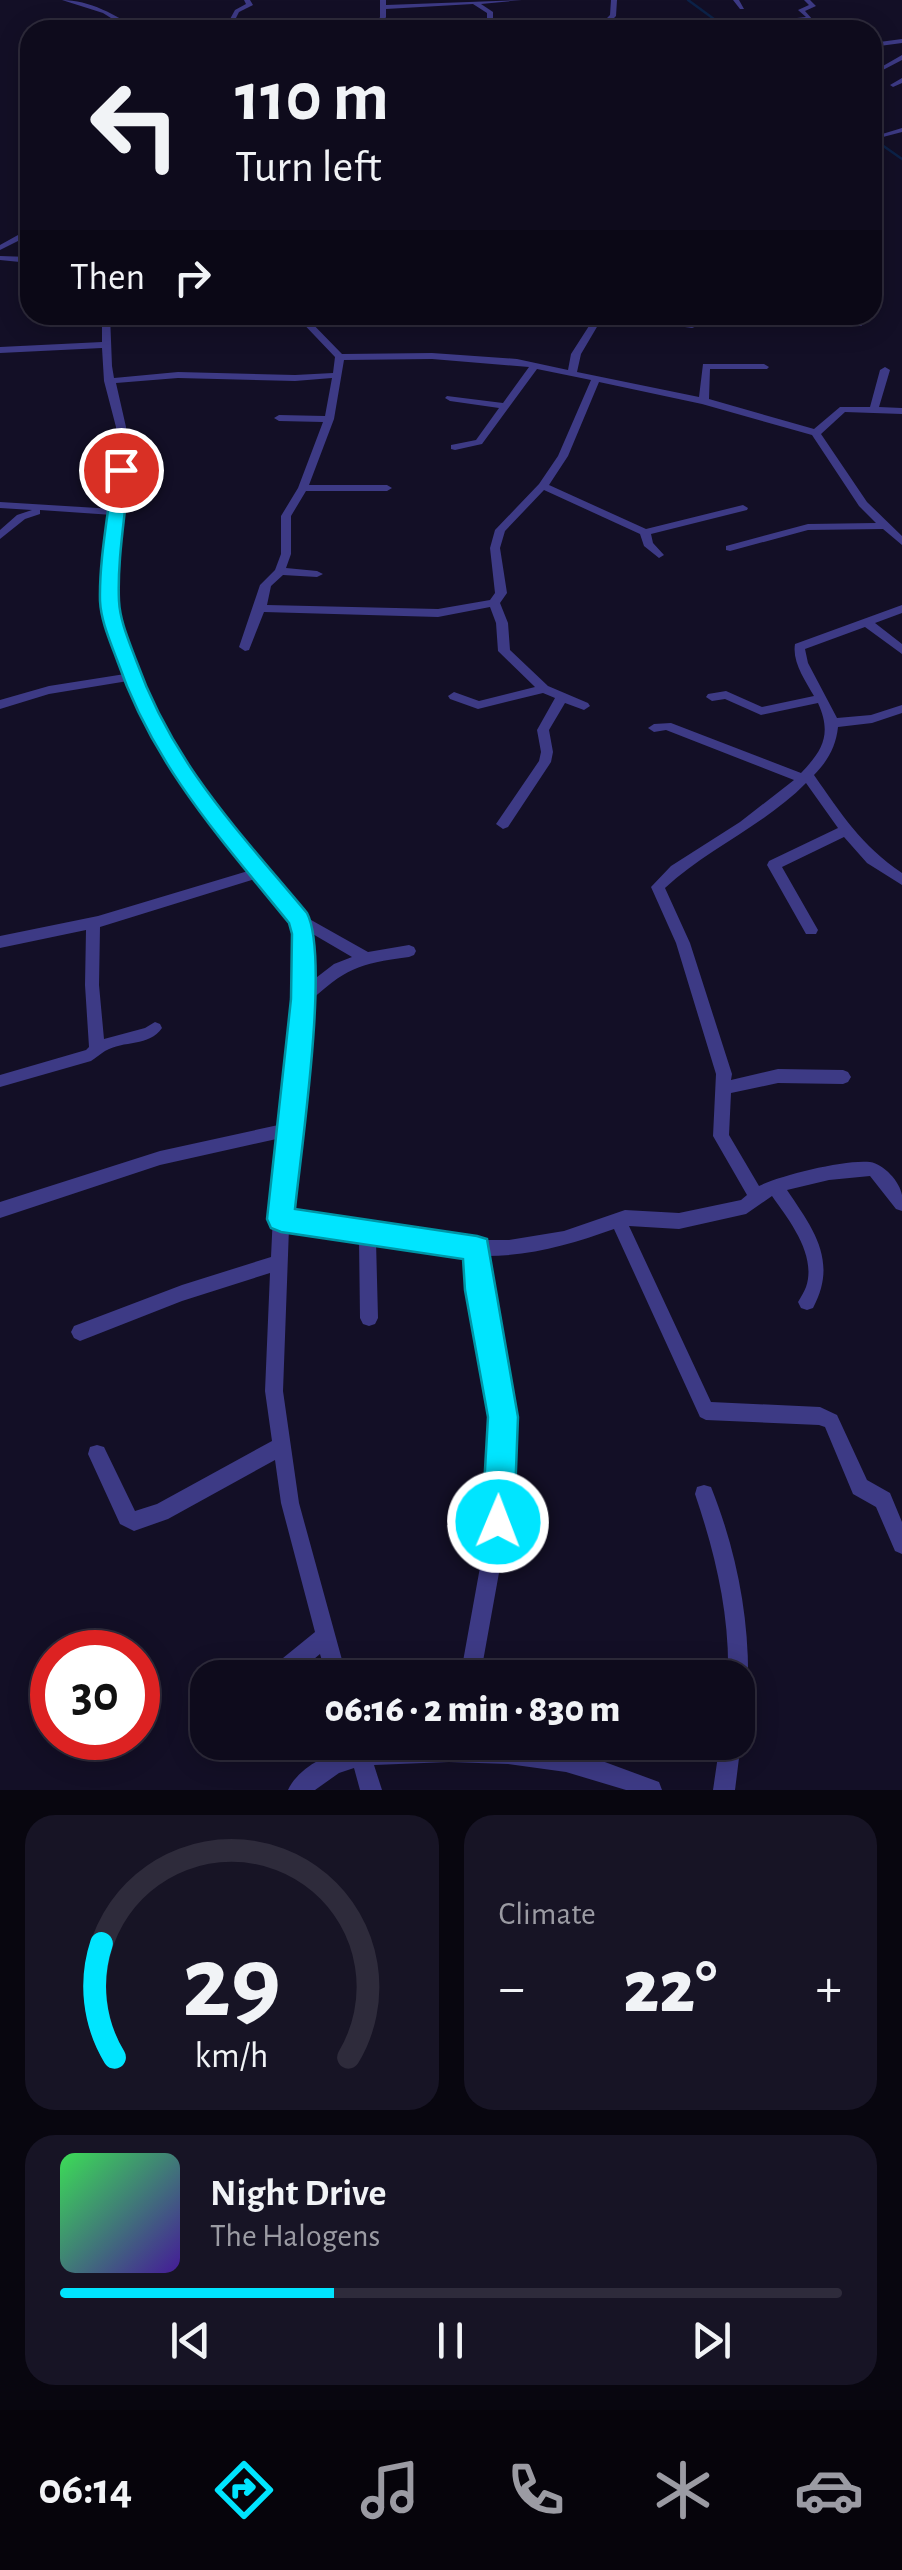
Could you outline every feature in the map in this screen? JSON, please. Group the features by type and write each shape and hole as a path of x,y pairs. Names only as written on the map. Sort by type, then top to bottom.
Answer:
{"street":[{"path":"65,0 118,20"},
{"path":"233,20 237,11 250,5 247,0"},
{"path":"383,3 531,0"},
{"path":"736,0 742,8"},
{"path":"807,0 812,6 801,10 811,20"},
{"path":"474,3 490,12 490,20"},
{"path":"893,85 902,80"},
{"path":"883,135 902,130"},
{"path":"106,325 109,381 121,427 119,512 109,570 110,601 143,708 165,749 257,873 299,919 364,958"},
{"path":"309,325 340,357 432,356 535,365 704,400 816,433 844,478 883,526 902,542"},
{"path":"572,372 576,354 594,325"},
{"path":"0,350 105,345"},
{"path":"245,648 266,585 280,571 286,554 286,516 303,488 329,419 340,357"},
{"path":"455,447 479,442 535,365"},
{"path":"704,400 706,366 764,368"},
{"path":"874,409 885,370"},
{"path":"109,381 208,374 295,378 338,375"},
{"path":"260,608 438,613 494,603 501,593 496,539 507,520 543,486 564,456 596,380"},
{"path":"450,398 504,406"},
{"path":"816,433 838,410 902,412"},
{"path":"279,418 329,419"},
{"path":"543,486 645,532 743,508"},
{"path":"303,488 387,488"},
{"path":"0,505 119,512"},
{"path":"0,536 22,518 42,510"},
{"path":"730,548 808,528 883,526"},
{"path":"645,532 648,544 658,555"},
{"path":"280,571 317,574"},
{"path":"494,603 502,623 504,651 544,689 584,706"},
{"path":"756,1196 722,1136 724,1074 683,943 658,888 676,870 806,777 828,751 832,723 797,649 902,609"},
{"path":"869,624 902,650"},
{"path":"0,705 40,690 96,685 132,676"},
{"path":"454,696 478,705 544,689"},
{"path":"712,697 726,694 762,712 822,698"},
{"path":"503,824 542,767 547,752 543,730 561,699"},
{"path":"832,723 902,709"},
{"path":"654,728 667,726 806,777 872,859 902,880"},
{"path":"811,930 774,865 846,830"},
{"path":"0,942 94,925 134,908 257,873"},
{"path":"299,919 304,949 303,999 281,1219 274,1392 290,1502 332,1660"},
{"path":"94,925 92,986 98,1046"},
{"path":"303,999 326,974 364,958 409,951"},
{"path":"1,1080 92,1054 98,1046 150,1034 155,1028"},
{"path":"724,1088 778,1076 844,1077"},
{"path":"0,1210 143,1162 291,1128"},
{"path":"281,1219 367,1235 509,1248 564,1239 633,1216 679,1220 746,1207 774,1186 829,1172 870,1169 884,1179 902,1204"},
{"path":"774,1186 798,1220 812,1254 816,1288 807,1302"},
{"path":"618,1220 706,1411 826,1418 860,1487 884,1500 902,1544"},
{"path":"367,1235 370,1318"},
{"path":"473,1660 498,1522 503,1429 479,1290 477,1248"},
{"path":"80,1332 182,1292 278,1263"},
{"path":"97,1454 128,1517 134,1521 161,1512 280,1448"},
{"path":"704,1494 727,1561 739,1660"},
{"path":"296,1660 325,1636"},
{"path":"299,1790 338,1760"},
{"path":"362,1760 371,1790"},
{"path":"564,1760 651,1790"},
{"path":"724,1790 728,1760"}],"waterway":[{"path":"688,0 715,20"},
{"path":"882,145 902,159"}],"route":[{"path":"121,470 119,512 109,570 110,601 114,625 143,708 165,749 232,842 299,919 304,934 303,999 281,1219 367,1235 477,1248 479,1290 503,1417 498,1522"}]}
